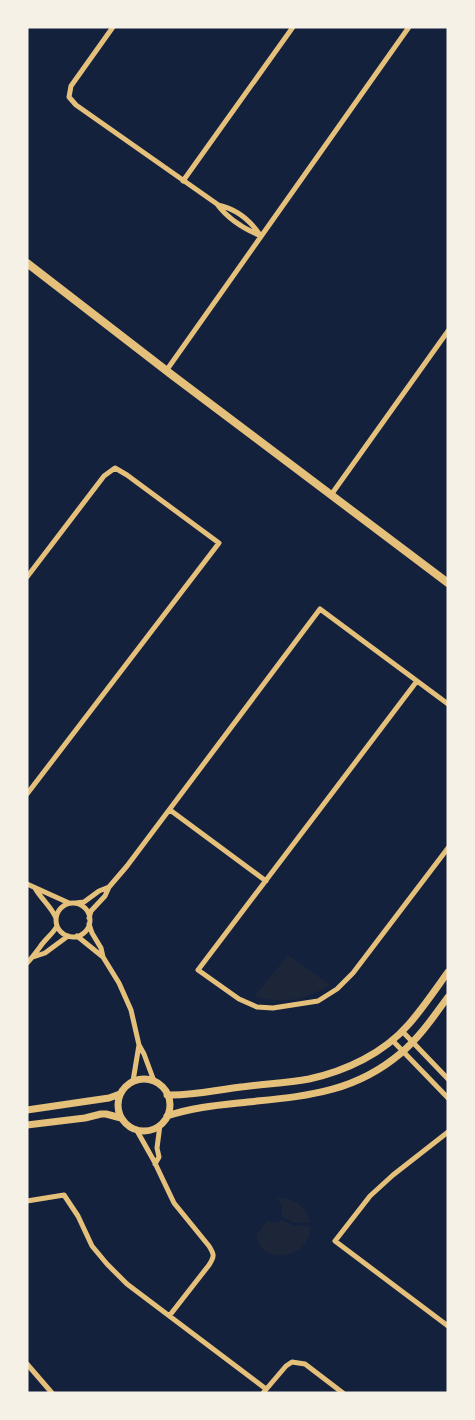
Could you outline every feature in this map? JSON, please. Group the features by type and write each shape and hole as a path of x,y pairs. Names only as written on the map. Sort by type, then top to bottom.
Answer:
{"main road":[{"path":"27,263 166,371 448,583"}],"street":[{"path":"113,27 71,86 69,97 76,105 183,181 217,204 229,207 252,223 261,236"},
{"path":"166,371 409,27"},
{"path":"183,181 292,28"},
{"path":"331,495 448,332"},
{"path":"27,578 104,476 116,468 219,543 27,794"},
{"path":"35,888 41,898 52,908 57,926 63,934 77,936 87,929 91,911 105,896 109,887 170,810 320,609 448,704"},
{"path":"417,681 198,970 239,999 257,1007 273,1008 318,1001 337,989 353,973 448,848"},
{"path":"170,810 266,881"},
{"path":"27,884 85,909 92,933 131,1010 139,1045 154,1081"},
{"path":"56,918 61,908 73,903 84,902 109,887"},
{"path":"27,963 57,926"},
{"path":"33,957 45,953 68,936"},
{"path":"77,936 103,957"},
{"path":"167,1095 184,1096 214,1090 310,1079 354,1064 377,1051 409,1025 448,972"},
{"path":"167,1116 202,1107 311,1095 336,1089 360,1079 403,1051 423,1030 448,997"},
{"path":"402,1031 448,1079"},
{"path":"392,1040 448,1098"},
{"path":"133,1081 139,1045"},
{"path":"146,1079 154,1081 160,1084 167,1095 170,1106 167,1116 160,1125 152,1129 145,1131 136,1129 121,1118 118,1110 120,1094 133,1081 146,1079"},
{"path":"27,1110 109,1098 120,1094"},
{"path":"27,1125 100,1114 121,1118"},
{"path":"155,1164 159,1157 157,1148 160,1125"},
{"path":"136,1129 174,1203 213,1254 209,1265 170,1315"},
{"path":"448,1132 370,1196 335,1241 448,1326"},
{"path":"27,1201 64,1195 78,1216 92,1246 107,1264 128,1284 264,1391 292,1362 305,1364 343,1393"},
{"path":"27,1365 52,1393"}],"shaded area":[{"path":"288,955 330,985 311,995 294,1000 254,997"},
{"path":"277,1198 289,1199 302,1207 310,1223 293,1222 282,1217 282,1206"},
{"path":"281,1220 295,1226 310,1226 303,1246 286,1255 276,1255 267,1252 260,1245 256,1235 267,1221 275,1223"}]}
